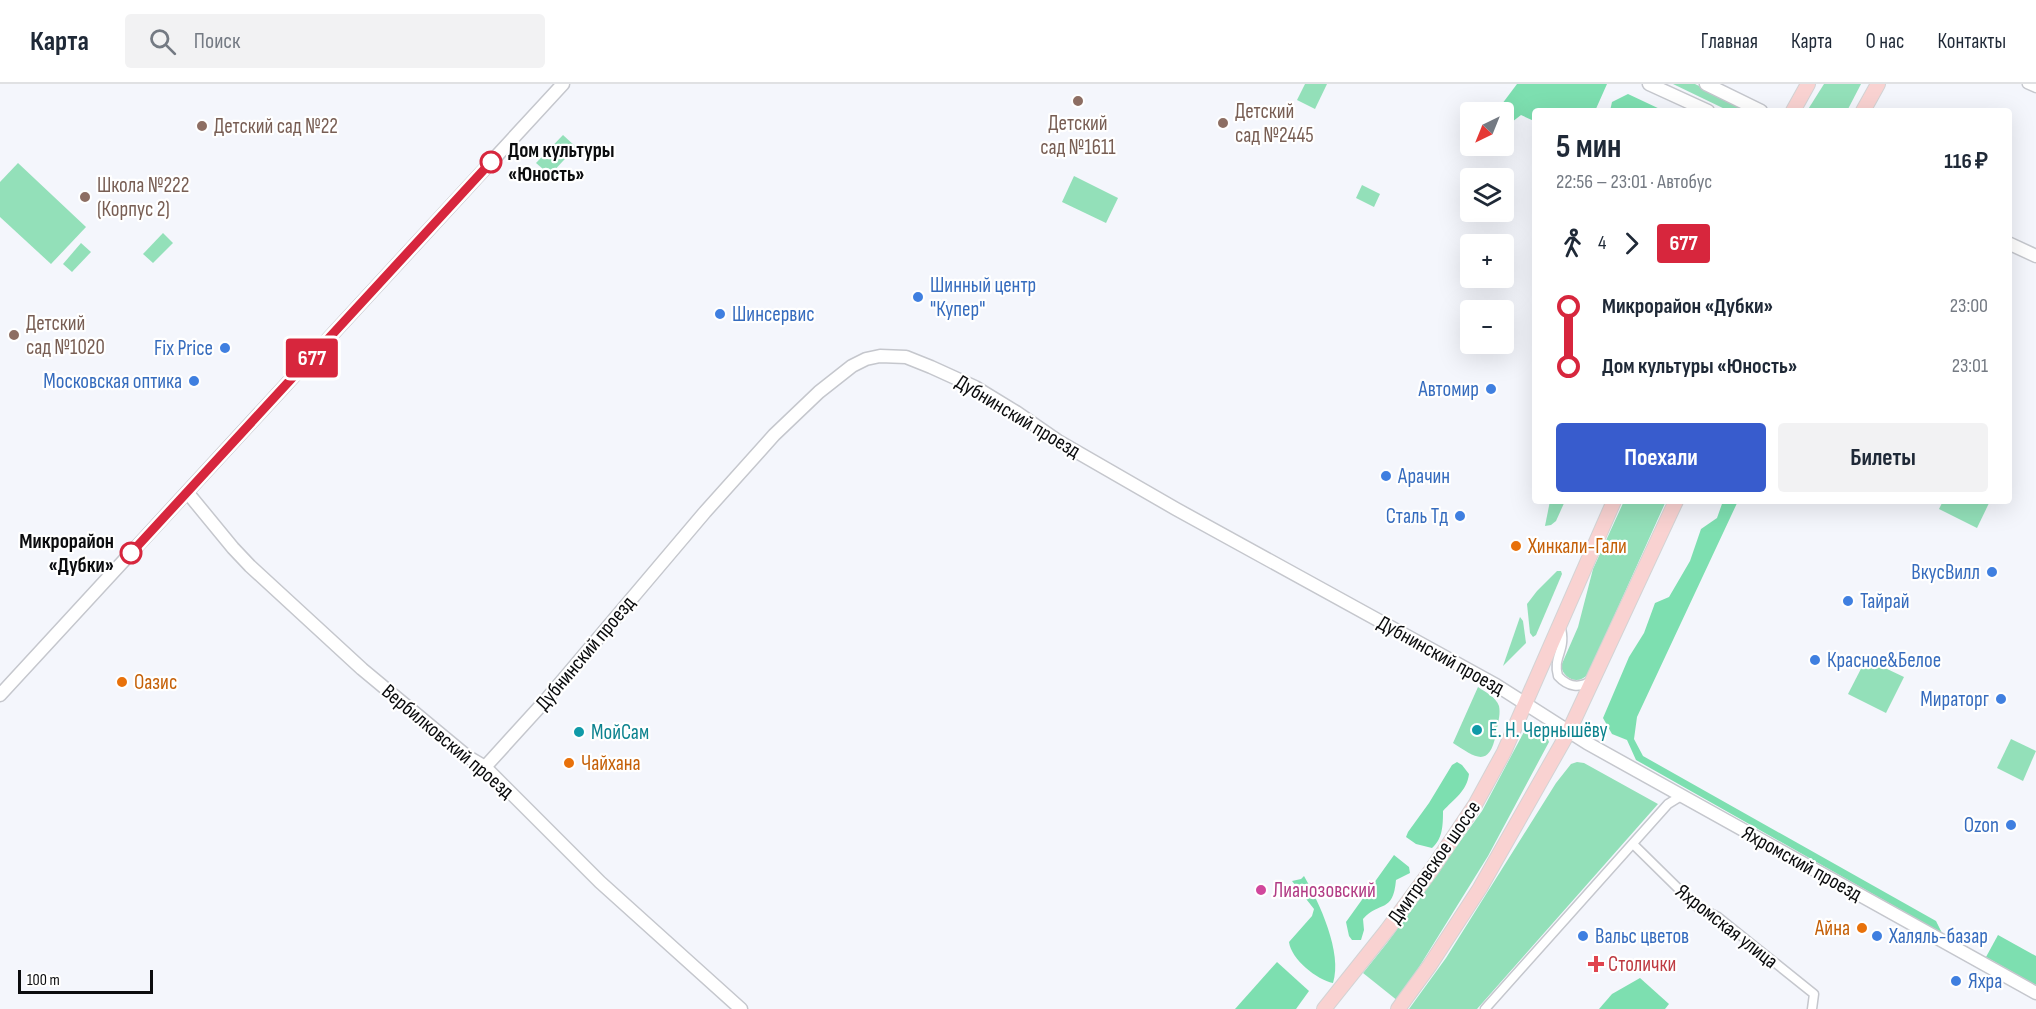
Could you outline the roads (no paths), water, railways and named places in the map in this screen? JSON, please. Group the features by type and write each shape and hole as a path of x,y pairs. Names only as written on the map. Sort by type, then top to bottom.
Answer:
{"main road":[{"path":"1795,108 1808,84"},
{"path":"1865,108 1878,84"},
{"name":"Дмитровское шоссе","path":"1324,1009 1406,904 1475,805 1500,760 1613,504"},
{"path":"1398,1009 1430,965 1479,888 1568,733 1675,504"}],"street":[{"path":"0,695 563,84"},
{"path":"1649,84 1701,108"},
{"path":"1707,84 1755,108"},
{"path":"2027,84 2036,88"},
{"path":"2012,245 2036,256"},
{"name":"Дубнинский проезд","path":"485,767 552,693 705,512 774,435 836,378 866,359 880,356 906,357 975,387 1058,441 1176,509 1525,703"},
{"name":"Вербилковский проезд","path":"187,492 233,548 292,604 362,669 440,735 485,767 600,882 741,1009"},
{"path":"1560,625 1564,644 1556,662 1558,676 1568,684 1580,686 1595,676"},
{"path":"1525,703 1568,733"},
{"name":"Яхромский проезд","path":"1568,733 2036,993"},
{"path":"1485,1009 1668,804 1681,796"},
{"name":"Яхромская улица","path":"1633,844 1696,906 1718,917 1814,994 1812,1009"}],"place":[{"name":"Детский сад №1611","path":"1078,101"},
{"name":"Детский сад №2445","path":"1223,123"},
{"name":"Детский сад №22","path":"202,126"},
{"name":"Дом культуры «Юность»","path":"491,162"},
{"name":"Школа №222 (Корпус 2)","path":"85,197"},
{"name":"Шинный центр \"Купер\"","path":"918,297"},
{"name":"Шинсервис","path":"720,314"},
{"name":"Детский сад №1020","path":"14,335"},
{"name":"Fix Price","path":"225,348"},
{"name":"Московская оптика","path":"194,381"},
{"name":"Автомир","path":"1491,389"},
{"name":"Арачин","path":"1386,476"},
{"name":"Сталь Тд","path":"1460,516"},
{"name":"Хинкали-Гали","path":"1516,546"},
{"name":"Микрорайон «Дубки»","path":"131,553"},
{"name":"ВкусВилл","path":"1992,572"},
{"name":"Тайрай","path":"1848,601"},
{"name":"Красное&Белое","path":"1815,660"},
{"name":"Оазис","path":"122,682"},
{"name":"Мираторг","path":"2001,699"},
{"name":"Е. Н. Чернышёву","path":"1477,730"},
{"name":"МойСам","path":"579,732"},
{"name":"Чайхана","path":"569,763"},
{"name":"Ozon","path":"2011,825"},
{"name":"Лианозовский","path":"1261,890"},
{"name":"Айна","path":"1862,928"},
{"name":"Вальс цветов","path":"1583,936"},
{"name":"Халяль-базар","path":"1877,936"},
{"name":"Столички","path":"1596,964"},
{"name":"Яхра","path":"1956,981"}]}
